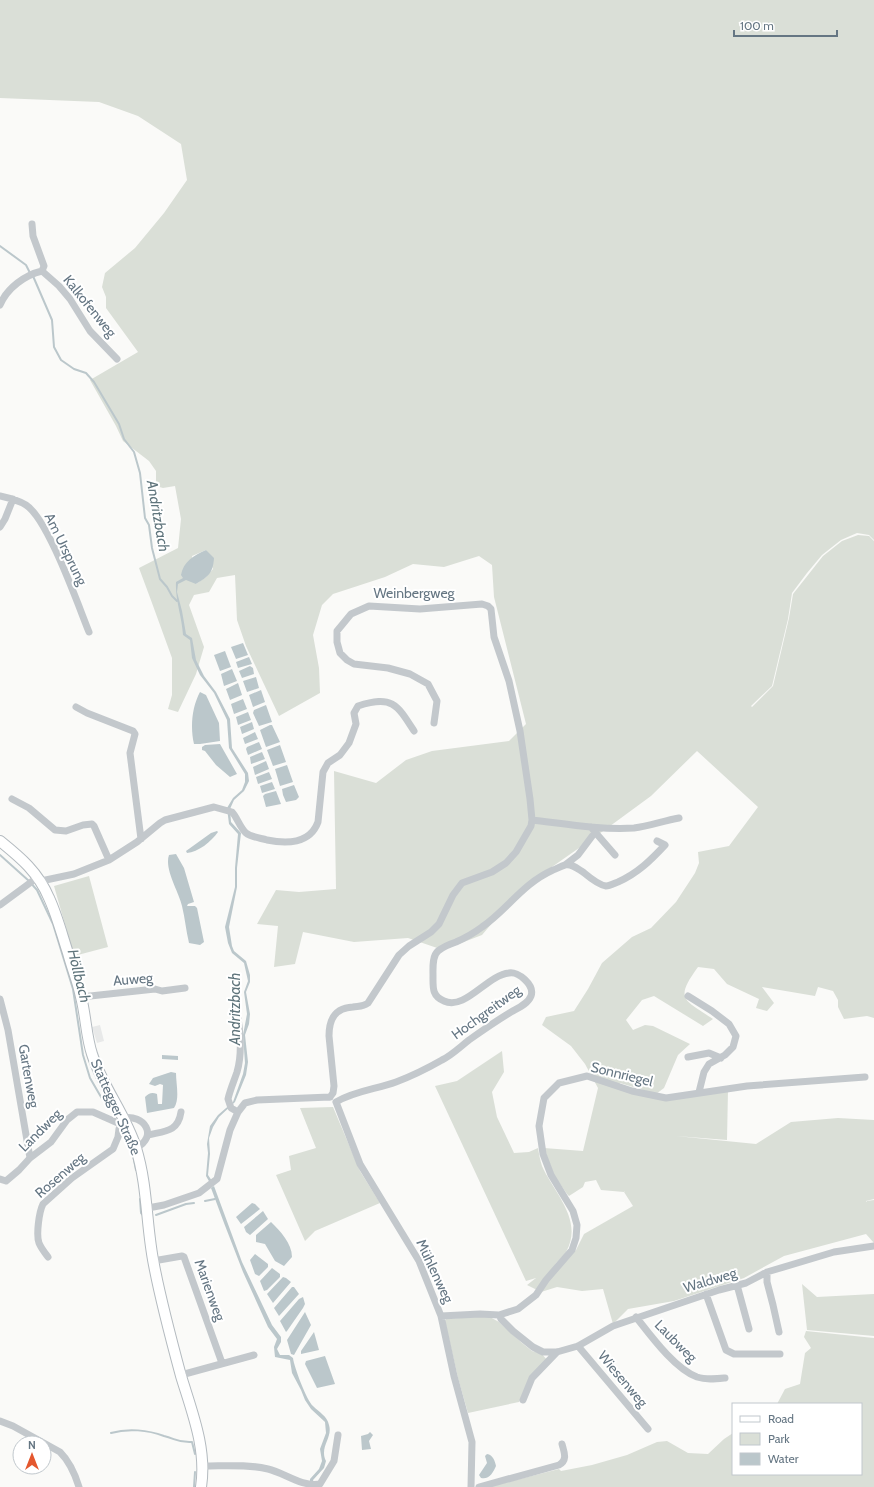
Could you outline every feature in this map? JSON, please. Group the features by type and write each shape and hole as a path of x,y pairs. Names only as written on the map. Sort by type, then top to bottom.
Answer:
{"main road":[{"name":"Stattegger Straße","path":"0,841 27,864 40,879 50,899 81,997 89,1042 94,1060 124,1119 136,1148 148,1208 153,1261 181,1375 201,1445 204,1466 201,1487"}],"street":[{"path":"0,305 10,290 27,276 39,272 44,266 33,236 32,224"},
{"name":"Kalkofenweg","path":"39,272 59,286 70,299 90,331 117,359"},
{"name":"Am Ursprung","path":"0,496 13,499 27,506 36,515 54,547 89,632"},
{"path":"0,527 13,499"},
{"name":"Weinbergweg","path":"330,1097 333,1093 334,1086 329,1036 331,1020 342,1009 364,1006 368,1003 399,955 409,946 431,932 439,924 457,888 462,883 492,872 506,863 514,855 526,836 532,820 520,731 511,688 494,637 491,609 482,604 420,610 369,606 351,614 337,631 336,642 340,653 354,664 388,668 410,674 428,684 437,701 434,723"},
{"path":"0,905 40,879 74,874 109,860 141,839 165,820 214,807 228,810 245,832 258,838 280,842 300,840 316,828 325,766 334,758 340,756 349,743 354,733 356,724 354,713 358,706 372,702 384,702 396,706 414,730"},
{"path":"76,707 87,713 133,731 135,734 130,753 141,839"},
{"path":"12,799 29,808 55,830 66,831 83,825 92,824 109,860"},
{"path":"532,820 593,830 633,828 653,825 679,818"},
{"path":"593,830 615,855"},
{"name":"Hochgreitweg","path":"336,1102 352,1095 396,1082 443,1060 488,1026 528,1000 532,993 531,988 521,976 511,972 498,976 472,994 457,1002 450,1004 445,1002 439,999 434,993 434,955 439,949 458,941 484,926 530,883 544,874 565,865 578,855 593,830"},
{"path":"565,865 579,869 606,886 628,878 648,863 665,845 657,841"},
{"name":"Auweg","path":"81,997 155,989 162,991 185,988"},
{"path":"688,996 729,1024 736,1036 734,1047 721,1058 709,1064 704,1072 699,1092"},
{"name":"Gartenweg","path":"0,999 8,1030 30,1158"},
{"path":"235,1003 239,1023 240,1056 237,1073 228,1096 230,1106 238,1112"},
{"path":"688,1057 709,1053 721,1058"},
{"name":"Sonnriegel","path":"499,1315 518,1309 536,1295 546,1280 572,1250 576,1238 577,1226 574,1211 551,1175 543,1154 539,1126 544,1098 560,1083 587,1076 632,1091 666,1098 747,1086 865,1077"},
{"path":"148,1208 164,1205 199,1193 217,1179 227,1138 238,1112 245,1103 252,1100 315,1097 330,1097 336,1102"},
{"name":"Mühlenweg","path":"336,1102 360,1164 419,1261 442,1316 454,1376 472,1442 471,1487"},
{"name":"Landweg","path":"0,1179 6,1181 19,1170 30,1158 51,1142 67,1120 77,1112 93,1112 118,1123 124,1119 132,1117 137,1118 144,1124 148,1135"},
{"path":"136,1148 146,1140 148,1135 171,1130 179,1120 181,1112"},
{"name":"Rosenweg","path":"48,1257 39,1245 38,1239 43,1204 72,1178 113,1149 118,1137 119,1128 124,1119"},
{"name":"Waldweg","path":"499,1315 500,1319 512,1331 533,1347 543,1352 557,1352 578,1346 613,1326 706,1294 746,1283 767,1272 834,1252 874,1246"},
{"name":"Marienweg","path":"153,1261 182,1256 184,1257 222,1363"},
{"path":"767,1272 767,1282 778,1332"},
{"path":"737,1285 749,1329"},
{"path":"706,1294 726,1350 734,1354 780,1354"},
{"path":"442,1316 480,1314 499,1315"},
{"name":"Laubweg","path":"636,1318 653,1339 678,1365 685,1370 705,1379 725,1378"},
{"name":"Wiesenweg","path":"578,1346 648,1429"},
{"path":"523,1400 532,1378 557,1352"},
{"path":"181,1375 254,1355"},
{"path":"0,1421 13,1426 60,1452 66,1458 73,1470 79,1487"},
{"path":"204,1466 269,1469 299,1483 312,1485 320,1484 334,1461 338,1434"},
{"path":"479,1487 559,1465 565,1460 562,1444"}],"shaded area":[{"path":"100,1025 104,1041 97,1043 92,1027"}],"green space":[{"path":"0,0 874,0 874,540 869,535 857,533 841,540 822,555 792,593 788,619 772,686 751,706 752,707 773,686 789,618 793,594 823,556 842,541 858,535 869,536 874,541 874,1018 867,1016 844,1019 838,1007 838,1000 833,991 818,987 815,996 762,987 774,1003 767,1011 756,1008 759,999 727,984 714,969 698,967 686,986 686,998 695,1007 713,1019 703,1026 654,996 642,1000 626,1020 633,1030 645,1025 653,1026 690,1044 678,1055 664,1088 656,1094 620,1083 618,1087 657,1099 728,1090 727,1140 676,1136 756,1144 791,1122 838,1118 874,1120 874,1199 866,1201 874,1200 874,1243 866,1234 784,1256 744,1278 674,1301 628,1309 613,1324 603,1289 582,1291 557,1287 541,1292 527,1285 536,1278 526,1281 435,1086 457,1081 502,1051 504,1072 492,1092 497,1117 514,1153 529,1152 538,1148 542,1166 565,1207 572,1229 571,1240 566,1252 554,1266 576,1250 584,1234 633,1206 624,1192 601,1190 596,1180 585,1182 583,1187 569,1196 554,1175 544,1148 583,1151 598,1088 585,1064 571,1046 542,1025 546,1017 574,1011 602,963 632,937 651,928 676,902 695,873 699,863 698,852 729,846 758,807 697,751 651,796 522,888 482,935 443,950 408,938 354,942 303,932 295,964 274,967 278,926 257,924 276,890 299,892 336,889 334,771 376,783 406,760 432,751 509,741 526,724 494,597 492,565 479,556 444,567 413,564 385,577 333,594 322,605 313,635 319,668 320,693 279,716 246,646 237,620 235,575 217,578 209,592 194,595 189,605 204,647 196,674 178,712 168,709 172,695 172,658 139,568 178,548 181,519 175,486 163,488 156,486 156,471 149,461 123,441 90,380 138,352 106,308 106,297 102,287 105,273 135,248 164,213 187,180 181,144 138,116 99,102 0,98","holes":["206,550 213,569 206,577 196,584 192,556"]},
{"path":"89,876 108,947 74,956 54,886"},
{"path":"333,1107 360,1171 380,1203 315,1231 305,1241 276,1175 291,1170 289,1156 316,1148 300,1108"},
{"path":"802,1284 817,1297 874,1294 874,1336 807,1330"},
{"path":"488,1316 499,1322 532,1351 542,1354 547,1360 530,1376 519,1402 468,1413 458,1378 445,1321 446,1319"},
{"path":"806,1331 874,1338 874,1487 488,1487 559,1469 561,1471 592,1465 627,1455 657,1442 667,1441 688,1453 708,1454 732,1434 732,1475 862,1475 862,1403 778,1403 785,1389 800,1384 805,1353 811,1348 804,1337"}],"water":[{"path":"206,550 214,558 213,567 210,574 196,584 186,580 178,584 177,592 186,634 192,638 196,660 204,676 216,692 230,719 232,748 248,773 249,781 244,791 234,800 230,809 231,822 241,833 237,868 237,887 229,927 234,951 246,961 250,975 250,982 246,992 250,1014 249,1024 245,1035 248,1062 246,1075 235,1102 219,1117 209,1138 210,1154 208,1175 212,1181 210,1183 206,1176 208,1153 207,1144 210,1126 218,1115 233,1102 243,1074 245,1063 243,1035 247,1014 244,992 248,981 244,963 232,953 228,943 225,927 235,887 238,834 229,824 227,808 233,798 242,790 245,782 245,774 229,748 227,720 214,693 200,675 192,658 190,640 183,635 177,595 176,582 183,578 181,575 184,566 197,554"},
{"path":"243,643 248,655 236,659 231,647"},
{"path":"225,651 231,667 220,671 214,655"},
{"path":"249,657 252,664 238,668 236,662"},
{"path":"250,666 253,668 254,674 242,678 239,671"},
{"path":"232,669 237,681 224,686 221,674"},
{"path":"256,677 259,688 247,692 243,681"},
{"path":"238,683 242,695 230,700 226,689"},
{"path":"261,690 265,702 253,707 249,695"},
{"path":"200,692 206,695 219,723 220,741 194,744 192,717"},
{"path":"243,699 247,709 234,714 231,704"},
{"path":"266,705 272,722 259,726 253,713 254,710"},
{"path":"248,712 251,720 238,725 236,717"},
{"path":"252,722 254,729 242,734 240,727"},
{"path":"272,725 280,742 266,747 260,730"},
{"path":"255,732 258,739 245,744 243,738"},
{"path":"259,742 262,749 248,755 246,749 247,747"},
{"path":"220,744 237,774 230,777 216,765 205,751 202,750 202,747 205,745"},
{"path":"280,745 286,762 273,766 267,750"},
{"path":"262,752 265,759 251,764 250,757"},
{"path":"266,761 269,769 255,775 253,767"},
{"path":"287,765 293,782 280,786 275,769"},
{"path":"269,772 272,779 258,784 256,777"},
{"path":"272,782 275,789 262,793 260,786"},
{"path":"294,785 299,797 296,800 286,802 282,789"},
{"path":"276,791 281,804 266,807 263,796"},
{"path":"218,832 215,836 204,846 196,851 187,853 186,851 211,833"},
{"path":"176,854 184,868 194,902 188,904 187,906 195,906 197,908 204,942 200,945 189,943 182,906 168,867 169,855"},
{"path":"162,1055 178,1056 178,1060 162,1059"},
{"path":"171,1072 176,1073 177,1100 174,1108 147,1113 145,1097 148,1095 152,1093 157,1094 158,1104 162,1104 163,1085 160,1084 155,1086 149,1084 153,1078"},
{"path":"214,1186 242,1262 272,1325 281,1337 281,1342 277,1349 280,1355 289,1355 293,1358 298,1376 307,1398 310,1403 325,1417 329,1425 330,1430 324,1451 326,1461 324,1468 313,1480 314,1487 310,1487 310,1479 319,1469 322,1461 320,1449 326,1433 325,1422 311,1409 305,1400 292,1373 290,1360 275,1357 274,1347 277,1339 268,1327 243,1272 211,1188"},
{"path":"252,1203 260,1209 241,1224 236,1217"},
{"path":"263,1211 268,1219 250,1235 246,1232 244,1227"},
{"path":"271,1222 285,1238 290,1247 292,1257 284,1266 275,1261 265,1244 256,1242 256,1235"},
{"path":"255,1254 268,1264 268,1267 259,1276 255,1274 250,1260"},
{"path":"272,1268 280,1274 280,1277 267,1290 264,1291 260,1281"},
{"path":"283,1277 291,1282 273,1303 267,1294"},
{"path":"292,1287 294,1287 299,1294 279,1316 274,1308"},
{"path":"303,1297 305,1304 286,1332 280,1321 299,1299"},
{"path":"305,1312 311,1325 294,1355 291,1354 287,1340"},
{"path":"314,1332 319,1350 301,1354 301,1351"},
{"path":"325,1356 335,1384 317,1388 305,1364 306,1361"},
{"path":"370,1432 373,1435 369,1441 371,1449 362,1450 361,1436"},
{"path":"487,1454 492,1457 496,1466 488,1477 481,1478 479,1475 487,1463 485,1456"}],"waterway":[{"name":"Andritzbach","path":"0,246 26,265 30,273"},
{"name":"Andritzbach","path":"33,276 52,320 54,347 61,360 74,369 86,373 94,382 119,424 124,439 134,452 140,473 145,518 149,525 152,548 160,579 177,601"},
{"name":"Höllbach","path":"0,855 37,890 53,924 73,989 83,1055 90,1078 101,1097 115,1114"},
{"name":"Höllbach","path":"133,1155 136,1170"},
{"name":"Höllbach","path":"140,1199 141,1213 143,1215"},
{"name":"Höllbach","path":"205,1201 215,1199"},
{"name":"Höllbach","path":"156,1215 186,1204 194,1203"},
{"path":"111,1433 131,1430 145,1431 181,1441 192,1442 195,1454"},
{"name":"Höllbach","path":"194,1487 195,1472"}]}
